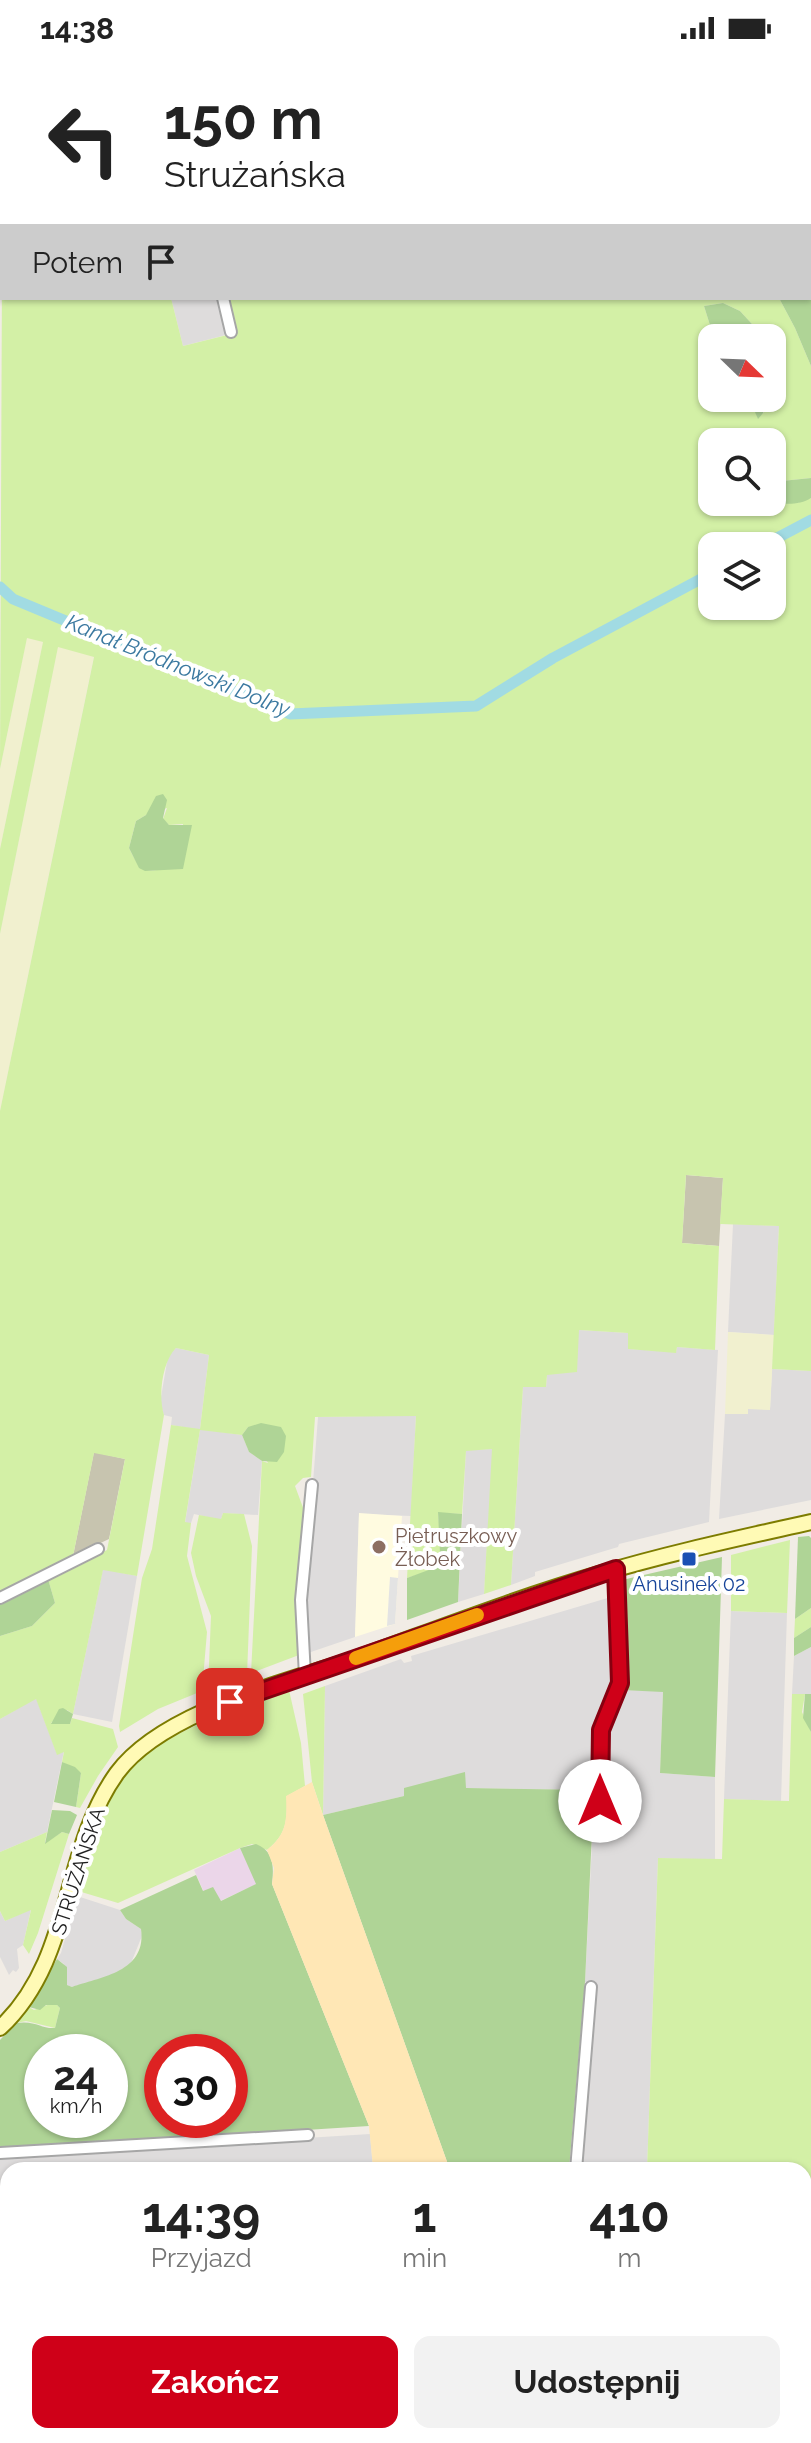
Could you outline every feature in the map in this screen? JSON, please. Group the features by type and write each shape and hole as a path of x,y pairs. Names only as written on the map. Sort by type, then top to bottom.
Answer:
{"main road":[{"name":"STRUŻAŃSKA","path":"0,2028 12,2017 36,1982 53,1948 86,1835 99,1802 118,1772 140,1748 173,1726 209,1710 616,1569 811,1522"}],"street":[{"path":"223,300 231,332"},
{"path":"305,1676 301,1600 312,1485"},
{"path":"0,1598 98,1549"},
{"path":"602,1807 601,1730 620,1683 616,1569"},
{"path":"577,2162 591,1987"},
{"path":"0,2153 308,2135"}],"shaded area":[{"path":"172,300 217,300 226,335 183,346"},
{"path":"686,1175 723,1178 719,1246 682,1243"},
{"path":"733,1224 779,1226 774,1335 728,1332"},
{"path":"579,1330 629,1333 629,1349 676,1352 677,1347 718,1350 709,1522 619,1544 618,1547 535,1572 535,1576 511,1585 523,1387 546,1387 547,1375"},
{"path":"176,1348 209,1355 200,1429 242,1435 249,1452 262,1461 258,1515 223,1513 221,1520 194,1514 191,1523 185,1523 200,1430 171,1425 172,1417 164,1415 160,1403 168,1356"},
{"path":"772,1369 811,1371 811,1500 719,1519 725,1414 747,1414 748,1409 770,1409"},
{"path":"416,1415 411,1516 359,1514 355,1637 305,1654 304,1601 318,1417"},
{"path":"493,1449 484,1594 458,1602 466,1450"},
{"path":"94,1452 125,1459 109,1539 73,1556"},
{"name":"Pietruszkowy Żłobek","path":"359,1513 402,1516 395,1624 355,1637"},
{"path":"103,1569 137,1576 112,1722 73,1714"},
{"path":"390,1577 398,1578 395,1624 387,1626"},
{"path":"611,1597 615,1681 600,1720 595,1724 594,1790 465,1788 465,1773 404,1796 323,1815 325,1686 401,1659 404,1663 412,1661 411,1656"},
{"path":"731,1611 787,1613 781,1801 724,1799"},
{"path":"811,1647 811,1694 792,1694 794,1656"},
{"path":"622,1690 663,1691 660,1773 715,1777 715,1860 658,1858 647,2162 581,2162 595,1983 585,1982 594,1806 602,1807 606,1732"},
{"path":"36,1698 57,1754 64,1751 47,1832 0,1852 0,1719"},
{"path":"240,1848 257,1884 220,1901 204,1892 194,1870"},
{"path":"77,1896 120,1910 126,1919 141,1929 142,1936 131,1963 123,1969 111,1976 72,1987 67,1985 64,1964 57,1959"},
{"path":"31,1909 23,1945 17,1949 19,1968 9,1975 0,1957 0,1911 5,1921"},
{"path":"370,2134 372,2162 0,2162 0,2157"}],"green space":[{"path":"2,300 172,300 183,346 235,333 227,300 780,300 811,366 811,478 786,481 786,428 698,428 698,516 786,516 786,503 811,498 811,1371 772,1369 779,1226 720,1224 723,1178 686,1175 682,1243 719,1246 715,1350 677,1347 676,1353 628,1349 628,1333 579,1330 577,1372 547,1375 546,1387 523,1387 511,1585 484,1594 492,1449 466,1451 462,1514 438,1513 439,1558 432,1569 407,1578 416,1416 315,1417 311,1477 303,1478 295,1486 305,1513 298,1599 299,1655 251,1673 262,1461 268,1463 248,1427 242,1435 200,1430 185,1522 191,1523 187,1556 207,1632 202,1691 158,1709 120,1732 142,1578 152,1549 171,1425 200,1429 209,1355 176,1348 167,1362 162,1380 164,1415 137,1576 103,1570 73,1714 67,1710 51,1723 70,1724 72,1718 113,1729 118,1747 80,1808 76,1807 81,1773 62,1762 64,1752 57,1755 36,1699 0,1719 0,1636 32,1626 55,1603 48,1579 107,1550 125,1459 94,1453 73,1556 0,1593 0,1111 94,657 58,647 0,934 0,849 43,642 27,638 0,769","holes":["167,808 163,819 169,825 183,824 182,869 145,869 129,848 136,821"]},
{"path":"780,300 811,300 811,366"},
{"path":"723,303 740,311 752,324 710,324 704,306"},
{"path":"811,478 811,498 786,504 786,481"},
{"path":"27,637 43,642 0,849 0,769"},
{"path":"58,646 94,656 0,1111 0,934"},
{"path":"163,794 167,800 163,818 169,825 192,825 183,869 145,871 139,868 129,848 136,821 146,815 156,796"},
{"path":"728,1332 774,1335 770,1410 748,1409 748,1414 725,1414"},
{"path":"261,1423 281,1427 286,1436 284,1452 277,1462 262,1461 249,1452 242,1435 248,1427"},
{"path":"438,1512 462,1514 458,1602 407,1620 407,1578 434,1568 440,1553"},
{"path":"223,1513 244,1514 252,1546 247,1675 208,1689 211,1616 191,1553 199,1515 221,1519"},
{"path":"809,1536 811,1608 795,1619 798,1537"},
{"path":"790,1540 787,1613 731,1611 731,1555"},
{"path":"722,1557 715,1777 660,1773 663,1692 622,1690 622,1580"},
{"path":"48,1579 55,1603 32,1626 0,1636 0,1601"},
{"path":"811,1608 811,1627 794,1638 795,1619"},
{"path":"811,1627 811,1647 794,1656 794,1638"},
{"path":"325,1686 323,1815 312,1782 303,1694"},
{"path":"289,1690 301,1743 305,1786 287,1796 284,1826 274,1844 267,1850 252,1844 240,1848 118,1903 78,1891 108,1806 126,1775 138,1762 190,1728"},
{"path":"792,1694 805,1694 802,1712 811,1732 811,2162 647,2162 658,1858 722,1859 724,1799 789,1801"},
{"path":"805,1694 811,1694 811,1732 803,1718"},
{"path":"59,1709 73,1714 70,1724 51,1724"},
{"path":"62,1762 81,1773 76,1807 54,1802"},
{"path":"465,1772 466,1788 594,1790 585,1982 570,2162 447,2162 323,1815 404,1796 404,1788"},
{"path":"52,1810 70,1811 77,1815 69,1834 62,1832 45,1844"},
{"path":"47,1832 45,1843 62,1832 69,1834 29,1954 23,1945 31,1910 5,1921 0,1911 0,1852"},
{"path":"256,1844 270,1855 272,1884 369,2126 248,2134 248,2034 144,2034 144,2138 176,2138 0,2149 0,2040 16,2023 55,2028 60,2008 57,2005 46,2005 40,2010 29,2007 57,1959 67,1967 67,1985 72,1987 108,1976 129,1964 137,1955 141,1943 141,1929 126,1919 120,1910 196,1875 203,1891 213,1887 221,1901 256,1884 240,1848"},
{"path":"50,2004 60,2008 55,2028 26,2021 16,2023 29,2007 34,2010"}],"sand":[{"path":"312,1782 447,2162 372,2162 369,2126 272,1884 274,1868 267,1850 279,1838 284,1826 286,1796"}],"waterway":[{"name":"Kanał Bródnowski Dolny","path":"786,533 811,520"},
{"name":"Kanał Bródnowski Dolny","path":"0,587 13,599 290,714 476,706 553,658 698,580"}],"slow traffic":[{"path":"356,1658 477,1615"}],"place":[{"name":"Pietruszkowy Żłobek","path":"379,1547"},
{"name":"Anusinek 02","path":"689,1559"}],"route":[{"path":"230,1702 616,1569 620,1683 601,1730 600,1801"}]}
